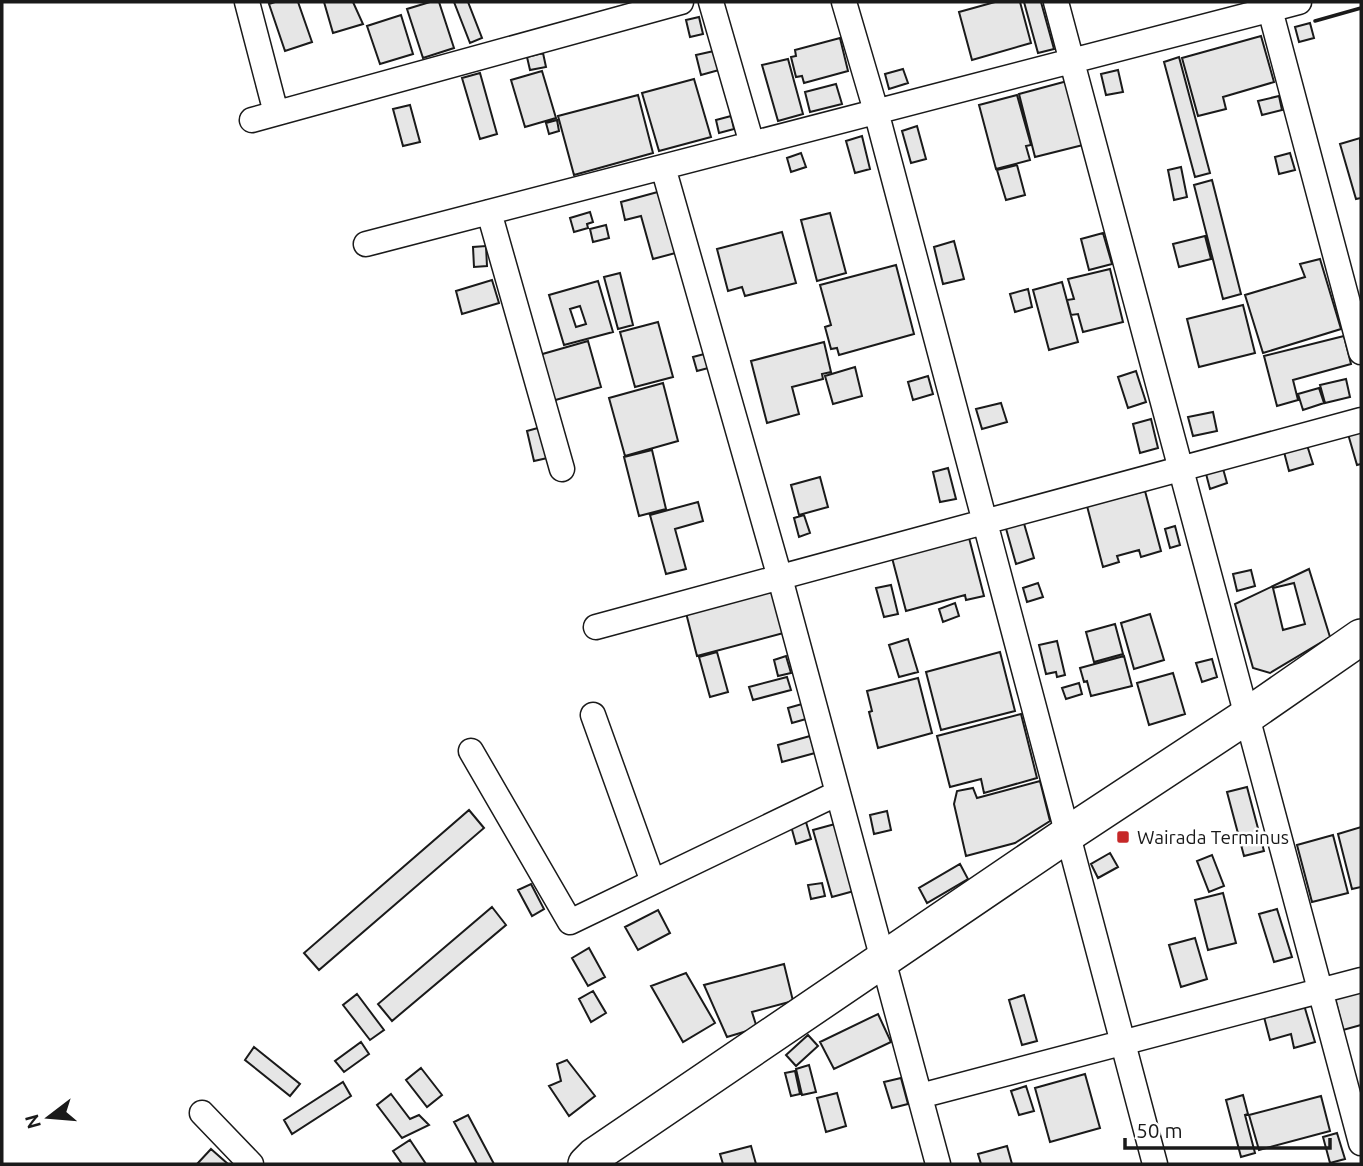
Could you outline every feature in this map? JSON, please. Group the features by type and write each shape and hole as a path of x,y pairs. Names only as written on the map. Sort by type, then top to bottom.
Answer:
{"street":[{"path":"247,2 276,113"},
{"path":"252,120 681,2"},
{"path":"710,2 752,144"},
{"path":"844,2 876,111 1155,1164"},
{"path":"1056,2 1361,1143"},
{"path":"366,244 1071,61 1269,6 1299,2"},
{"path":"1269,6 1361,352"},
{"path":"663,167 779,578 938,1164"},
{"path":"489,212 562,469"},
{"path":"596,627 1361,421"},
{"path":"586,1164 594,1156 1361,637"},
{"path":"593,715 653,882"},
{"path":"471,751 570,922 838,793"},
{"path":"920,1096 1361,980"},
{"path":"202,1113 251,1164"}],"building":[{"path":"298,2 312,42 285,51 269,4"},
{"path":"324,2 353,2 363,24 333,33"},
{"path":"439,2 454,48 423,58 407,9"},
{"path":"454,2 468,2 482,38 470,43"},
{"path":"995,2 1020,2 1031,43 972,60 959,12"},
{"path":"1024,2 1041,2 1054,49 1038,53"},
{"path":"401,15 413,54 380,64 367,26"},
{"path":"699,17 703,34 690,37 686,20"},
{"path":"1310,23 1314,38 1299,42 1295,27"},
{"path":"1261,36 1274,82 1223,97 1226,109 1198,116 1182,58"},
{"path":"840,38 848,71 804,83 802,76 796,77 791,57 796,56 795,50"},
{"path":"714,51 719,70 701,75 696,55"},
{"path":"543,53 546,67 530,70 527,57"},
{"path":"1179,57 1210,173 1195,177 1164,62"},
{"path":"788,59 803,114 778,121 762,65"},
{"path":"903,69 908,83 889,89 885,74"},
{"path":"1118,70 1123,92 1106,95 1101,74"},
{"path":"542,71 556,118 525,127 511,80"},
{"path":"480,73 497,134 480,139 462,78"},
{"path":"694,79 711,137 659,151 642,93"},
{"path":"1071,80 1087,144 1035,157 1019,94"},
{"path":"836,84 842,104 810,112 805,92"},
{"path":"638,95 653,153 574,175 558,116"},
{"path":"1017,95 1031,145 1026,146 1030,160 996,169 979,105"},
{"path":"1279,96 1282,110 1262,115 1258,101"},
{"path":"410,105 420,142 403,146 393,109"},
{"path":"731,116 734,129 719,133 716,120"},
{"path":"557,120 559,131 549,134 546,123"},
{"path":"917,126 926,159 911,163 902,131"},
{"path":"862,136 870,169 855,173 846,141"},
{"path":"1360,138 1361,198 1356,199 1340,144"},
{"path":"801,153 806,167 791,172 787,158"},
{"path":"1290,153 1295,170 1279,174 1275,157"},
{"path":"1017,165 1025,195 1006,200 997,170"},
{"path":"1181,167 1187,197 1174,200 1168,170"},
{"path":"1212,180 1241,294 1223,299 1194,185"},
{"path":"665,190 683,251 653,259 641,216 625,220 621,202"},
{"path":"590,212 593,222 587,224 588,228 574,232 570,218"},
{"path":"830,213 846,273 817,281 801,220"},
{"path":"606,225 609,238 593,242 590,229"},
{"path":"782,232 796,283 745,296 742,287 728,291 717,249"},
{"path":"1103,233 1112,264 1089,270 1081,239"},
{"path":"1205,236 1211,259 1179,267 1173,244"},
{"path":"954,241 964,279 943,284 934,247"},
{"path":"486,246 487,266 474,267 473,247"},
{"path":"1320,259 1341,329 1263,353 1245,295 1305,277 1300,264"},
{"path":"896,265 914,334 839,355 837,348 831,349 825,327 831,325 820,285"},
{"path":"1110,269 1123,322 1083,332 1078,314 1071,315 1067,300 1074,299 1068,279"},
{"path":"620,273 633,325 618,329 604,277"},
{"path":"492,280 499,303 462,314 456,291"},
{"path":"598,281 613,332 564,345 549,295","holes":["580,306 586,324 576,327 570,309"]},
{"path":"1062,282 1078,342 1049,350 1033,290"},
{"path":"1028,289 1032,307 1015,312 1010,294"},
{"path":"1243,305 1255,353 1199,367 1187,319"},
{"path":"658,322 673,377 635,387 620,332"},
{"path":"1344,336 1351,364 1293,380 1298,400 1277,406 1264,356"},
{"path":"588,341 601,387 552,401 539,355"},
{"path":"824,342 831,372 822,374 823,379 792,387 799,414 767,423 751,361"},
{"path":"708,353 712,367 697,371 693,357"},
{"path":"855,367 862,396 833,404 825,376"},
{"path":"1136,371 1146,402 1128,408 1118,377"},
{"path":"928,376 933,394 913,400 908,382"},
{"path":"1346,379 1350,397 1325,403 1320,385"},
{"path":"663,383 678,441 625,456 609,398"},
{"path":"1319,388 1324,403 1303,410 1298,394"},
{"path":"1001,403 1007,422 982,429 976,409"},
{"path":"1213,412 1217,431 1193,436 1188,417"},
{"path":"1151,419 1158,448 1140,453 1133,424"},
{"path":"545,426 552,457 534,461 527,431"},
{"path":"1361,430 1361,464 1357,465 1348,434"},
{"path":"1307,445 1313,464 1289,471 1284,452"},
{"path":"652,450 666,509 639,516 624,457"},
{"path":"1222,465 1227,483 1210,489 1205,470"},
{"path":"948,468 956,499 940,502 933,472"},
{"path":"820,477 828,507 799,515 791,485"},
{"path":"1145,491 1161,551 1141,557 1139,550 1117,556 1119,562 1103,567 1087,506"},
{"path":"698,502 703,521 675,529 686,569 666,574 650,515"},
{"path":"804,515 810,533 799,537 794,518"},
{"path":"1023,520 1034,558 1016,564 1005,525"},
{"path":"1175,526 1180,545 1170,548 1165,529"},
{"path":"968,534 984,596 966,600 965,595 906,611 891,554"},
{"path":"1309,569 1330,637 1270,673 1253,668 1235,604","holes":["1294,583 1305,624 1283,630 1273,588"]},
{"path":"1251,570 1255,586 1237,591 1233,574"},
{"path":"778,581 791,631 697,656 684,605"},
{"path":"1038,583 1043,597 1027,602 1023,588"},
{"path":"891,585 898,614 884,617 876,588"},
{"path":"955,603 959,616 943,622 939,609"},
{"path":"1150,614 1164,660 1134,669 1121,623"},
{"path":"1115,624 1123,654 1094,662 1086,632"},
{"path":"908,639 918,672 899,677 889,645"},
{"path":"1057,641 1065,675 1057,677 1056,672 1046,674 1039,645"},
{"path":"717,652 728,692 710,697 699,657"},
{"path":"1000,652 1015,711 941,730 926,672"},
{"path":"786,656 791,673 778,676 774,660"},
{"path":"1124,656 1132,686 1091,696 1080,668"},
{"path":"1212,659 1217,677 1202,682 1196,663"},
{"path":"1173,673 1185,714 1149,725 1137,683"},
{"path":"787,677 791,690 753,700 749,687"},
{"path":"918,678 932,733 878,748 867,691"},
{"path":"1079,683 1082,694 1066,699 1062,688"},
{"path":"802,704 806,719 792,723 788,708"},
{"path":"1021,714 1037,778 984,793 981,779 950,787 937,736"},
{"path":"810,736 815,753 782,762 778,745"},
{"path":"1040,781 1050,821 1015,843 966,856 954,804 957,791 973,788 977,798"},
{"path":"1247,787 1264,851 1244,856 1227,792"},
{"path":"469,810 484,828 319,970 304,953"},
{"path":"887,811 891,830 874,834 870,815"},
{"path":"806,822 811,839 796,844 791,826"},
{"path":"835,824 854,891 832,897 813,830"},
{"path":"1361,827 1361,887 1352,889 1338,834"},
{"path":"1333,835 1348,893 1312,902 1297,845"},
{"path":"1110,853 1118,867 1098,878 1091,864"},
{"path":"1212,855 1224,886 1209,892 1197,861"},
{"path":"960,864 968,879 927,903 919,888"},
{"path":"822,883 825,896 811,899 808,885"},
{"path":"531,884 544,909 532,916 518,890"},
{"path":"1223,893 1236,943 1208,950 1195,900"},
{"path":"492,907 506,925 392,1021 378,1004"},
{"path":"1277,909 1292,957 1274,962 1259,914"},
{"path":"658,910 670,933 638,950 625,927"},
{"path":"1195,938 1207,979 1181,987 1169,945"},
{"path":"589,948 605,977 588,986 572,958"},
{"path":"784,964 793,1001 752,1012 757,1028 727,1037 704,985"},
{"path":"686,973 715,1023 683,1042 651,986"},
{"path":"593,991 606,1013 591,1022 579,999"},
{"path":"1361,991 1361,1025 1343,1030 1335,998"},
{"path":"357,994 384,1030 370,1040 343,1005"},
{"path":"1024,995 1037,1041 1022,1045 1009,1000"},
{"path":"1304,1005 1315,1042 1294,1048 1291,1034 1270,1040 1264,1017"},
{"path":"878,1014 891,1042 834,1069 820,1042"},
{"path":"808,1035 818,1046 796,1066 786,1055"},
{"path":"361,1042 369,1054 344,1072 335,1061"},
{"path":"254,1047 300,1084 290,1096 245,1060"},
{"path":"567,1060 595,1096 569,1116 549,1086 561,1081 557,1064"},
{"path":"809,1065 816,1092 802,1095 796,1069"},
{"path":"421,1068 442,1095 427,1107 406,1080"},
{"path":"795,1071 800,1094 791,1096 785,1073"},
{"path":"1085,1074 1100,1128 1050,1142 1035,1088"},
{"path":"901,1078 908,1104 892,1108 884,1082"},
{"path":"343,1082 351,1096 292,1134 284,1120"},
{"path":"1026,1086 1034,1111 1019,1115 1011,1091"},
{"path":"837,1093 846,1126 826,1132 817,1098"},
{"path":"391,1094 410,1119 419,1115 429,1125 402,1138 377,1105"},
{"path":"1243,1095 1255,1153 1241,1157 1226,1100"},
{"path":"1321,1096 1330,1131 1259,1150 1249,1115"},
{"path":"468,1115 494,1164 477,1164 454,1122"},
{"path":"1337,1133 1345,1159 1330,1163 1323,1137"},
{"path":"410,1140 426,1164 402,1164 393,1151"},
{"path":"751,1146 756,1164 723,1164 720,1154"},
{"path":"1007,1146 1012,1164 981,1164 978,1154"},
{"path":"211,1149 228,1164 197,1164"}],"wall":[{"path":"1315,21 1361,8"}],"place":[{"name":"Wairada Terminus","path":"1123,837"}]}
